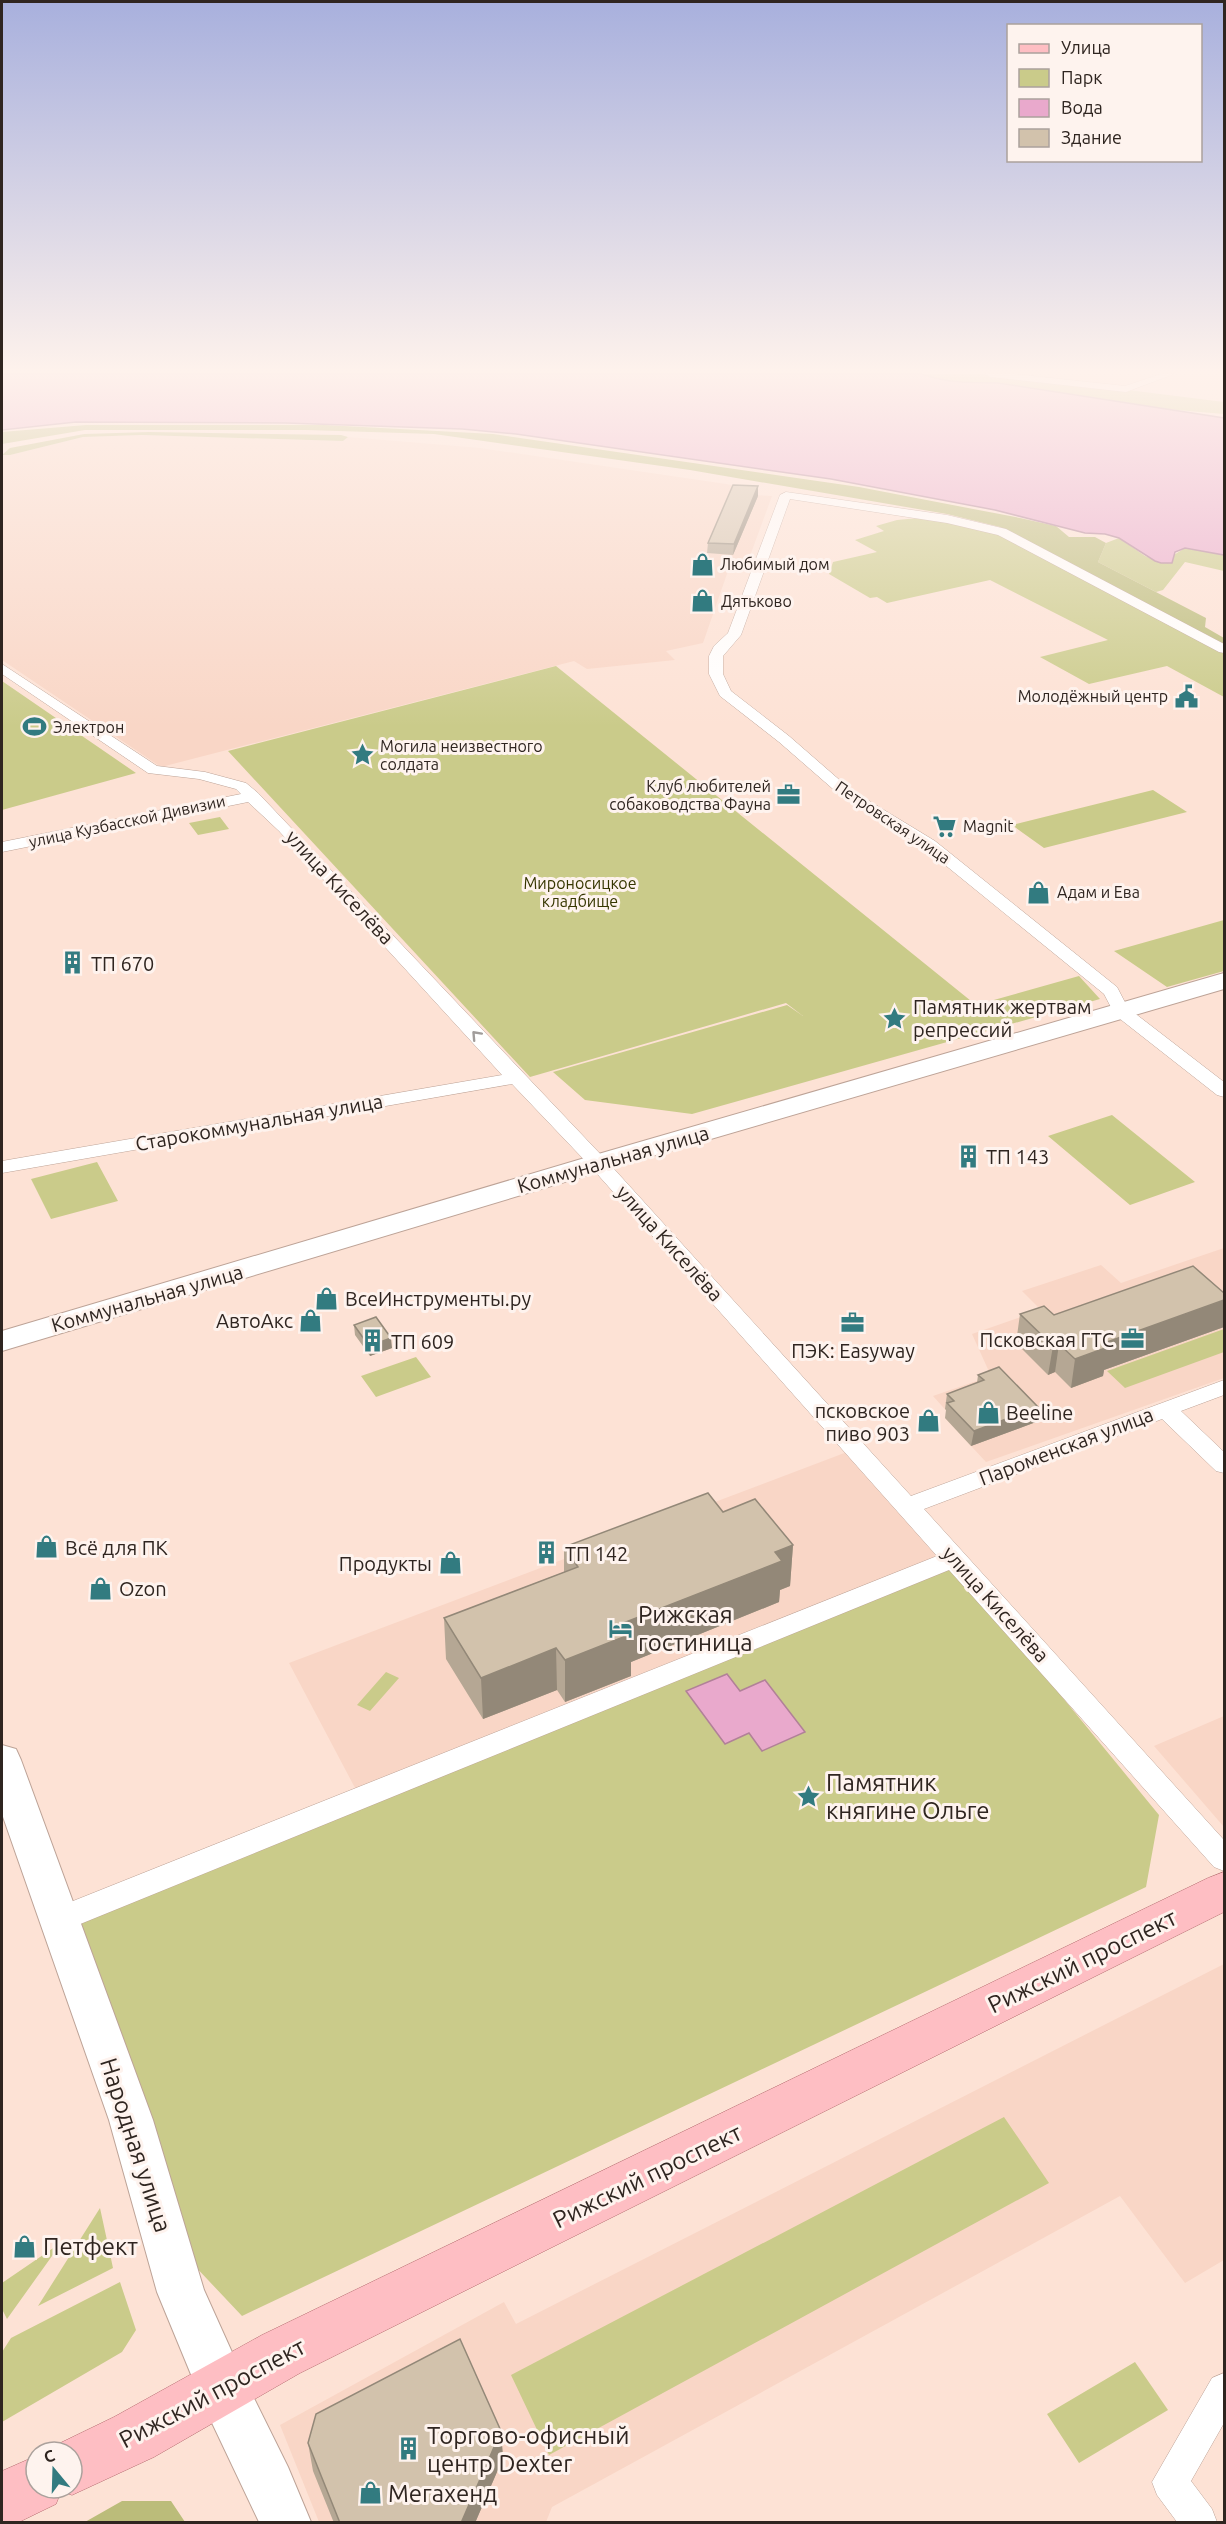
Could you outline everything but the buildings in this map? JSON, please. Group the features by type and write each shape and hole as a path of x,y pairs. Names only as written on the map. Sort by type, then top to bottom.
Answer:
{"main road":[{"name":"Коммунальная улица","path":"2,1341 598,1163 1224,981"},
{"name":"Народная улица","path":"2,1760 131,2120 182,2292 222,2388 270,2485 285,2523"},
{"name":"Рижский проспект","path":"84,2461 134,2437 281,2354 1224,1891"},
{"path":"2,2501 24,2490"}],"street":[{"name":"Петровская улица","path":"1224,649 1002,532 947,519 786,495 734,635 719,649 716,656 716,674 725,693 784,739 846,793 929,844 987,889 1111,991 1121,1011 1224,1091"},
{"name":"улица Киселёва","path":"2,668 153,770 222,779 241,786 253,796 598,1163 1224,1859"},
{"name":"улица Кузбасской Дивизии","path":"2,847 253,796"},
{"name":"Старокоммунальная улица","path":"2,1167 516,1078"},
{"name":"Пароменская улица","path":"908,1506 1224,1387"},
{"path":"1165,1409 1224,1465"},
{"path":"58,1920 955,1558"},
{"path":"1198,2523 1170,2482 1224,2390"}],"shaded area":[{"path":"2,492 752,492 751,495 772,496 750,556 744,556 740,568 729,568 703,643 666,651 675,660 587,669 574,661 161,767 2,660"},
{"path":"1224,1248 1224,1378 986,1462 945,1418 951,1416 933,1396 991,1376 972,1334 1041,1310 1022,1291 1101,1265 1121,1283"},
{"path":"847,1452 953,1564 363,1803 289,1663"},
{"path":"1224,1716 1224,1827 1154,1746"},
{"path":"1224,1964 1224,2260 1185,2283 1120,2196 552,2507 546,2522 319,2522 280,2425 504,2302 516,2324"}],"green space":[{"path":"817,492 884,492 1056,526 1069,537 1095,537 1106,543 1098,562 1206,618 1205,627 1224,638 1224,644 1000,527 947,514"},
{"path":"918,518 969,525 1018,542 1066,564 1224,648 1224,697 1167,666 1089,684 1040,657 1108,640 990,580 887,603 877,597 870,598 829,574 833,562 877,552 855,540 884,531 876,526 897,520"},
{"path":"1119,538 1145,556 1161,563 1185,548 1224,555 1224,571 1185,562 1163,590 1156,592 1098,562 1106,543"},
{"name":"Мироносицкое кладбище","path":"556,666 976,1005 1079,976 1100,999 692,1114 585,1100 553,1072 787,1005 803,1016 786,1003 530,1077 228,751"},
{"name":"Электрон","path":"2,681 136,773 2,810"},
{"path":"1153,790 1187,812 1044,848 1012,825"},
{"path":"220,817 229,829 198,835 189,823"},
{"path":"1224,920 1224,971 1167,987 1114,951"},
{"path":"1112,1115 1195,1182 1130,1205 1048,1136"},
{"path":"97,1162 118,1201 51,1219 31,1179"},
{"path":"1224,1329 1224,1352 1125,1388 1107,1371"},
{"path":"416,1357 431,1377 376,1397 361,1376"},
{"path":"953,1564 1159,1815 1146,1887 242,2316 192,2263 77,1918"},
{"path":"386,1672 399,1678 370,1711 357,1705"},
{"path":"1004,2117 1049,2183 549,2455 511,2375"},
{"path":"100,2208 113,2268 38,2306"},
{"path":"62,2242 7,2319 2,2309 2,2283"},
{"path":"120,2282 136,2330 122,2352 2,2422 2,2352 11,2338"},
{"path":"1135,2362 1168,2410 1079,2463 1047,2414"},
{"path":"122,2501 171,2501 185,2522 85,2522"}],"water":[{"path":"899,492 1224,492 1224,555 1185,548 1175,552 1172,563 1161,563 1119,538 1105,534 1085,533 995,510"},
{"path":"727,1674 740,1691 765,1680 805,1732 762,1751 749,1733 725,1744 686,1691"}],"place":[{"name":"Любимый дом","path":"702,564"},
{"name":"Дятьково","path":"703,601"},
{"name":"Молодёжный центр","path":"1186,696"},
{"name":"Электрон","path":"35,727"},
{"name":"Могила неизвестного солдата","path":"362,755"},
{"name":"Клуб любителей собаководства Фауна","path":"789,795"},
{"name":"Magnit","path":"945,826"},
{"name":"Адам и Ева","path":"1039,892"},
{"name":"ТП 670","path":"73,963"},
{"name":"Памятник жертвам репрессий","path":"895,1018"},
{"name":"ТП 143","path":"968,1156"},
{"name":"ВсеИнструменты.ру","path":"327,1298"},
{"name":"АвтоАкс","path":"311,1320"},
{"name":"ПЭК: Easyway","path":"853,1323"},
{"name":"Псковская ГТС","path":"1132,1339"},
{"name":"ТП 609","path":"373,1341"},
{"name":"Beeline","path":"988,1412"},
{"name":"псковское пиво 903","path":"928,1421"},
{"name":"Всё для ПК","path":"47,1547"},
{"name":"ТП 142","path":"547,1553"},
{"name":"Продукты","path":"450,1563"},
{"name":"Ozon","path":"101,1588"},
{"name":"Рижская гостиница","path":"620,1628"},
{"name":"Памятник княгине Ольге","path":"808,1796"},
{"name":"Петфект","path":"25,2246"},
{"name":"Торгово-офисный центр Dexter","path":"409,2449"},
{"name":"Мегахенд","path":"370,2493"}]}
